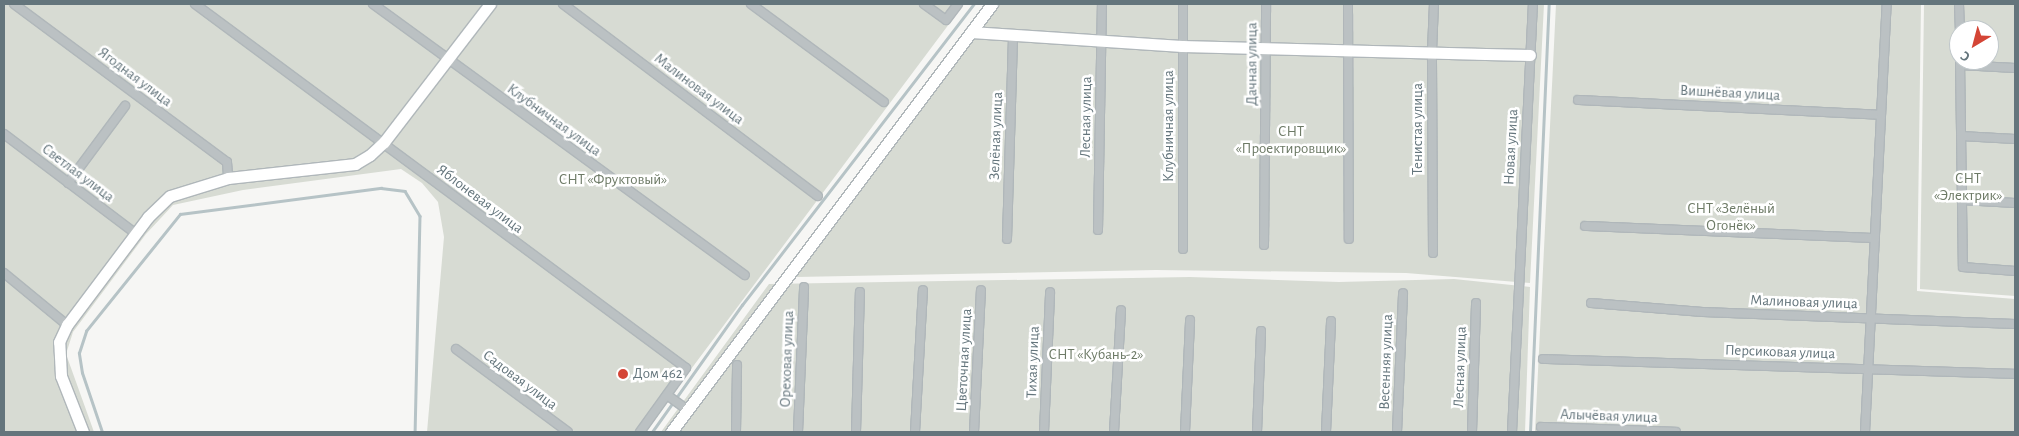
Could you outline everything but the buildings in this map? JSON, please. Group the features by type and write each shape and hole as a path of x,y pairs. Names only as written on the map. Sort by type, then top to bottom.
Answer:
{"street":[{"name":"Ягодная улица","path":"14,4 227,162 228,178"},
{"name":"Яблоневая улица","path":"195,4 384,142 444,191 686,368 672,398 640,432"},
{"name":"Клубничная улица","path":"373,4 744,275"},
{"path":"83,432 58,360 59,342 67,325 136,234 170,196 228,178 355,164 384,142 490,4"},
{"name":"Малиновая улица","path":"563,4 818,196"},
{"path":"751,4 884,102"},
{"path":"925,4 946,20 958,4"},
{"path":"671,432 992,4"},
{"name":"Лесная улица","path":"1098,230 1102,4"},
{"name":"Клубничная улица","path":"1183,4 1183,249"},
{"name":"Дачная улица","path":"1264,245 1266,4"},
{"path":"1348,4 1349,239"},
{"name":"Тенистая улица","path":"1433,253 1432,51 1434,4"},
{"name":"Новая улица","path":"1512,432 1533,4"},
{"path":"1865,432 1887,4"},
{"path":"1959,4 1960,20"},
{"path":"971,32 1101,39 1182,46 1348,48 1530,55"},
{"name":"Зелёная улица","path":"1007,238 1013,35"},
{"path":"1999,67 2015,68"},
{"path":"1960,70 1962,267 2015,272"},
{"name":"Вишнёвая улица","path":"1578,100 1881,115"},
{"path":"68,182 125,106"},
{"name":"Светлая улица","path":"4,134 136,234"},
{"path":"1961,136 2015,139"},
{"path":"1962,200 2015,203"},
{"path":"1585,226 1875,238"},
{"path":"4,273 67,325"},
{"name":"Ореховая улица","path":"798,432 804,287"},
{"path":"915,432 923,290"},
{"name":"Цветочная улица","path":"974,432 981,290"},
{"path":"856,432 860,292"},
{"name":"Тихая улица","path":"1044,432 1050,292"},
{"name":"Весенняя улица","path":"1397,432 1403,293"},
{"name":"Лесная улица","path":"1472,432 1476,303"},
{"name":"Малиновая улица","path":"1591,303 2015,324"},
{"path":"1114,432 1121,310"},
{"path":"1185,432 1190,320"},
{"path":"1326,432 1331,322"},
{"path":"1257,432 1261,331"},
{"name":"Садовая улица","path":"456,349 568,432"},
{"name":"Персиковая улица","path":"1543,358 2015,374"},
{"path":"736,432 737,365"},
{"path":"672,398 688,410"},
{"name":"Алычёвая улица","path":"1541,427 1676,432"}],"green space":[{"name":"СНТ «Фруктовый»","path":"4,4 964,4 644,432 427,432 444,237 438,202 422,183 401,169 243,190 173,205 146,234 73,332 66,354 94,432 4,432"},
{"name":"СНТ «Проектировщик»","path":"1000,4 1544,4 1530,283 1406,273 1156,270 796,277"},
{"name":"СНТ «Зелёный Огонёк»","path":"1556,4 1921,4 1917,291 2015,299 2015,432 1535,432"},
{"name":"СНТ «Электрик»","path":"1924,4 2015,4 2015,296 1920,289"},
{"name":"СНТ «Кубань-2»","path":"1190,277 1339,282 1454,279 1530,287 1525,432 661,432 769,284"}],"waterway":[{"path":"652,432 742,305 974,4"},
{"path":"1530,432 1549,4"},
{"path":"102,432 82,373 79,353 86,331 180,214 381,188 405,191 420,216 415,432"}],"place":[{"name":"Дом 462","path":"623,374"}]}
